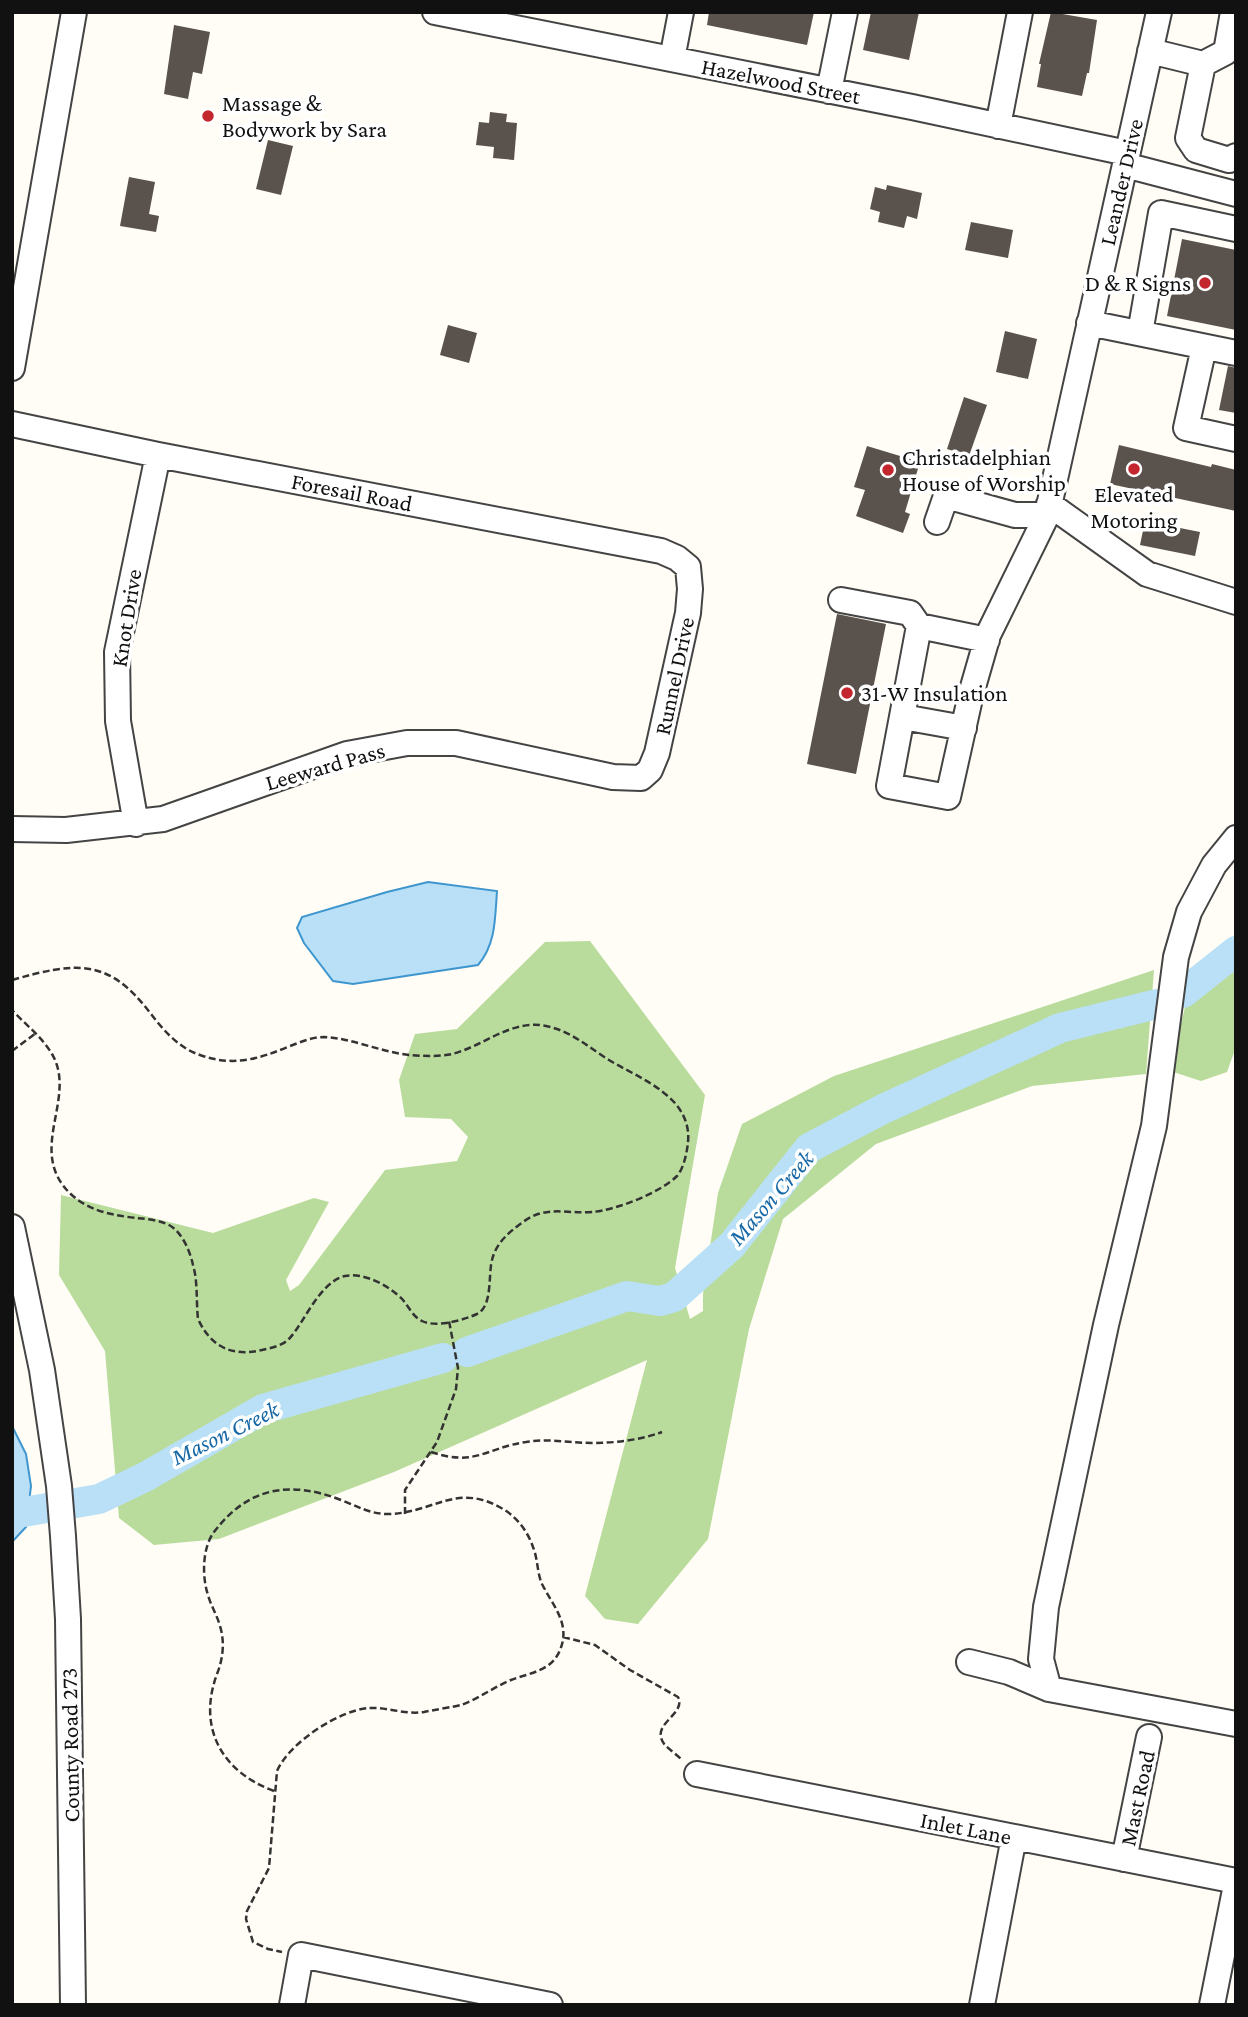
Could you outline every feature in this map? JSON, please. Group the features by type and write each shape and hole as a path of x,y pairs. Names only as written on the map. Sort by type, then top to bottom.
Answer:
{"street":[{"path":"12,369 74,12"},
{"name":"Hazelwood Street","path":"435,12 998,126 1126,159 1236,194"},
{"path":"673,60 681,12"},
{"path":"829,91 845,12"},
{"path":"998,126 1020,12"},
{"name":"Leander Drive","path":"903,717 889,786 948,797 987,640 1048,510 1159,12"},
{"path":"1150,51 1203,64 1231,57 1233,12"},
{"path":"1203,64 1188,138 1196,150 1229,160 1236,156"},
{"path":"1140,333 1161,214 1236,229"},
{"path":"1089,323 1236,354"},
{"path":"1204,347 1186,428 1236,439"},
{"name":"Foresail Road","path":"12,424 158,455 661,551 677,558 688,567"},
{"name":"Knot Drive","path":"136,824 118,721 117,652 158,455"},
{"path":"937,522 946,496 1015,515 1048,510 1147,574 1236,602"},
{"name":"Runnel Drive","path":"641,778 650,770 657,753 688,613 688,567"},
{"path":"841,600 910,613 919,626 987,640"},
{"path":"919,626 903,717 964,728"},
{"name":"Leeward Pass","path":"12,829 66,830 163,819 348,754 407,743 456,743 613,777 641,778"},
{"path":"1049,1689 1041,1659 1046,1607 1106,1325 1154,1126 1177,957 1189,912 1214,865 1236,838"},
{"name":"County Road 273","path":"12,1227 42,1370 59,1486 63,1536 68,1619 73,2005"},
{"path":"969,1662 1009,1672 1049,1689 1236,1724"},
{"name":"Mast Road","path":"1124,1859 1149,1737"},
{"name":"Inlet Lane","path":"697,1774 1236,1883"},
{"path":"982,2005 1014,1837"},
{"path":"1212,2005 1236,1883"},
{"path":"292,2005 300,1955 550,2005"}],"path":[{"path":"12,980 61,969 101,971 132,989 159,1025 188,1050 224,1062 260,1059 305,1040 326,1037 380,1051 409,1055 448,1055 523,1025 549,1026 573,1034 604,1057 669,1097 680,1110 689,1129 688,1146 676,1177 644,1196 603,1210 556,1210 540,1212 529,1218 502,1240 496,1250 483,1309 479,1313 436,1324 424,1322 418,1319 398,1295 377,1282 345,1276 315,1300 290,1338 282,1345 246,1354 237,1353 216,1343 198,1319 194,1267 188,1249 177,1231 161,1222 94,1210 72,1195 56,1175 50,1152 60,1088 59,1073 52,1054 36,1033 12,1010"},
{"path":"12,1051 36,1033"},
{"path":"405,1514 405,1490 431,1452 456,1389 458,1367 449,1321"},
{"path":"431,1452 457,1459 470,1459 526,1442 547,1440 593,1443 644,1439 662,1432"},
{"path":"274,1791 238,1772 223,1754 211,1725 210,1698 223,1650 220,1626 205,1586 206,1553 212,1534 240,1506 261,1492 290,1489 315,1492 370,1512 405,1514 441,1500 470,1497 504,1509 517,1519 534,1547 541,1582 558,1609 563,1623 560,1650 546,1667 462,1704 419,1712 367,1708 342,1715 312,1734 285,1758 277,1771 269,1868 247,1911 246,1919 253,1942 268,1949 300,1955"},
{"path":"563,1637 594,1645 630,1670 678,1697 680,1707 663,1725 661,1737 664,1744 697,1774"}],"green space":[{"path":"1236,934 1236,1047 1227,1072 1201,1081 1170,1071 1193,973"},
{"path":"590,941 705,1095 675,1268 690,1319 703,1311 703,1294 718,1193 742,1124 834,1076 1154,970 1146,1074 1032,1086 876,1144 783,1219 749,1329 708,1539 638,1624 605,1619 585,1596 647,1360 394,1472 219,1539 154,1545 119,1518 105,1351 59,1275 61,1195 213,1233 314,1198 329,1202 286,1280 290,1291 299,1285 385,1170 457,1161 468,1137 451,1119 405,1117 399,1080 415,1034 457,1029 545,942"}],"water":[{"path":"428,882 497,891 491,939 478,965 353,984 333,981 304,943 297,928 302,917"},
{"path":"12,1426 26,1454 31,1486 26,1527 12,1542"}],"building":[{"path":"709,12 814,12 807,45 707,25"},
{"path":"871,12 919,12 909,60 863,50"},
{"path":"1051,12 1097,20 1089,73 1082,96 1037,87 1039,64"},
{"path":"174,25 210,32 202,74 193,72 188,99 164,94"},
{"path":"490,112 507,114 506,122 517,123 514,160 493,158 494,147 476,145 479,122 489,123"},
{"path":"268,140 293,146 281,195 256,189"},
{"path":"129,177 155,182 149,214 159,216 156,232 120,226"},
{"path":"887,185 922,193 917,219 907,216 904,228 878,222 880,212 870,209 875,187 886,190"},
{"path":"971,222 1013,230 1008,258 965,250"},
{"name":"D & R Signs","path":"1182,239 1236,250 1236,330 1167,316"},
{"path":"448,325 477,333 469,363 440,355"},
{"path":"1005,331 1037,339 1028,379 996,372"},
{"path":"1228,366 1236,368 1236,413 1219,410"},
{"path":"964,397 987,405 969,456 947,449"},
{"path":"1119,445 1211,467 1212,464 1236,470 1236,511 1110,484"},
{"path":"867,446 920,462 905,512 910,514 903,533 856,516 865,490 854,487"},
{"path":"1145,521 1200,532 1195,556 1140,545"},
{"name":"31-W Insulation","path":"837,614 886,624 856,774 807,764"}],"waterway":[{"name":"Mason Creek","path":"1183,993 1236,951"},
{"name":"Mason Creek","path":"467,1352 627,1296 660,1301 674,1297 732,1245 809,1148 883,1109 1060,1028 1157,1004"},
{"name":"Mason Creek","path":"12,1514 99,1499 145,1477 263,1409 443,1358"}],"place":[{"name":"Massage & Bodywork by Sara","path":"208,116"},
{"name":"D & R Signs","path":"1205,283"},
{"name":"Elevated Motoring","path":"1134,469"},
{"name":"Christadelphian House of Worship","path":"888,470"},
{"name":"31-W Insulation","path":"847,693"}]}
